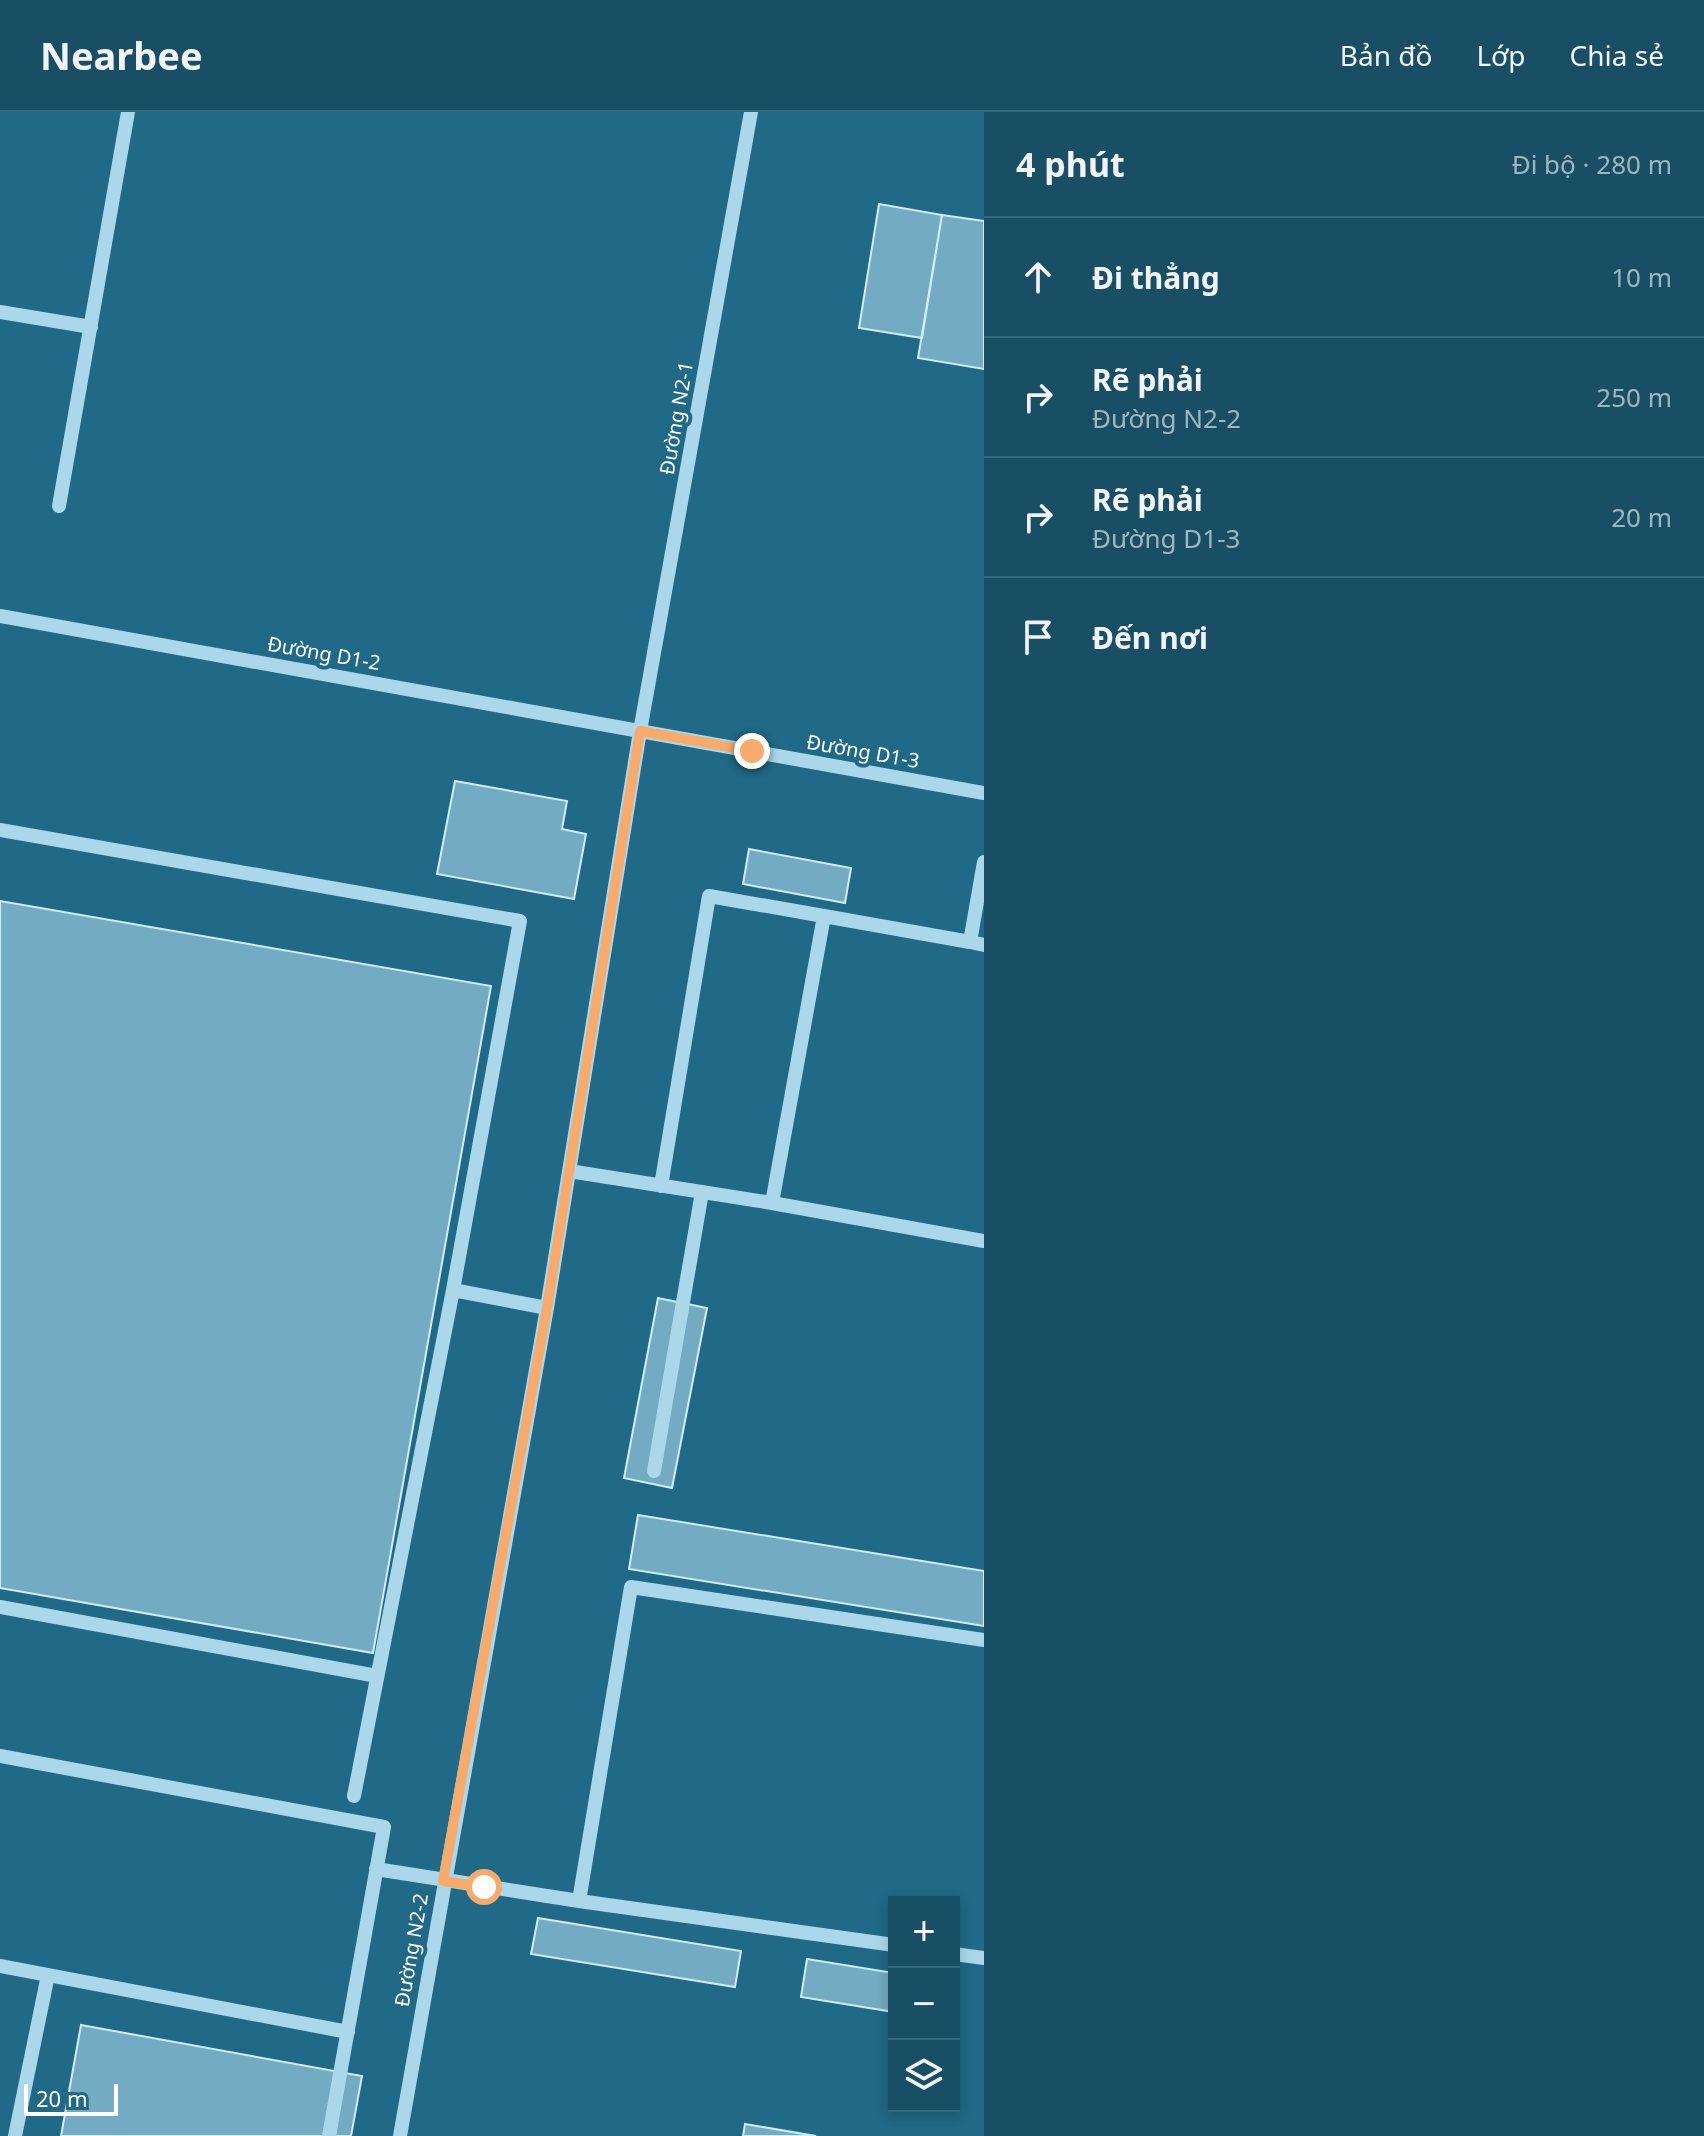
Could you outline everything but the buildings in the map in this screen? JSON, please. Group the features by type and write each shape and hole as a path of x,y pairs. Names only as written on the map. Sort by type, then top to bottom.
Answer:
{"street":[{"path":"59,506 128,112"},
{"name":"Đường N2-1","path":"640,731 751,112"},
{"path":"0,312 91,327"},
{"name":"Đường D1-2","path":"0,616 640,731"},
{"name":"Đường D1-3","path":"640,731 984,793"},
{"name":"Đường N2-2","path":"400,2136 547,1308 640,731"},
{"path":"0,830 520,921 453,1290 354,1796"},
{"path":"661,1186 709,896 977,944 984,862"},
{"path":"772,1203 824,916"},
{"path":"569,1171 984,1241"},
{"path":"654,1471 702,1192"},
{"path":"453,1290 547,1308"},
{"path":"579,1901 631,1587 984,1640"},
{"path":"0,1607 377,1676"},
{"path":"0,1756 384,1827 329,2136"},
{"path":"376,1869 888,1944"},
{"path":"960,1955 984,1958"},
{"path":"0,1966 348,2032"},
{"path":"15,2136 48,1975"}],"route":[{"path":"484,1887 443,1881 547,1308 640,731 752,751"}]}
